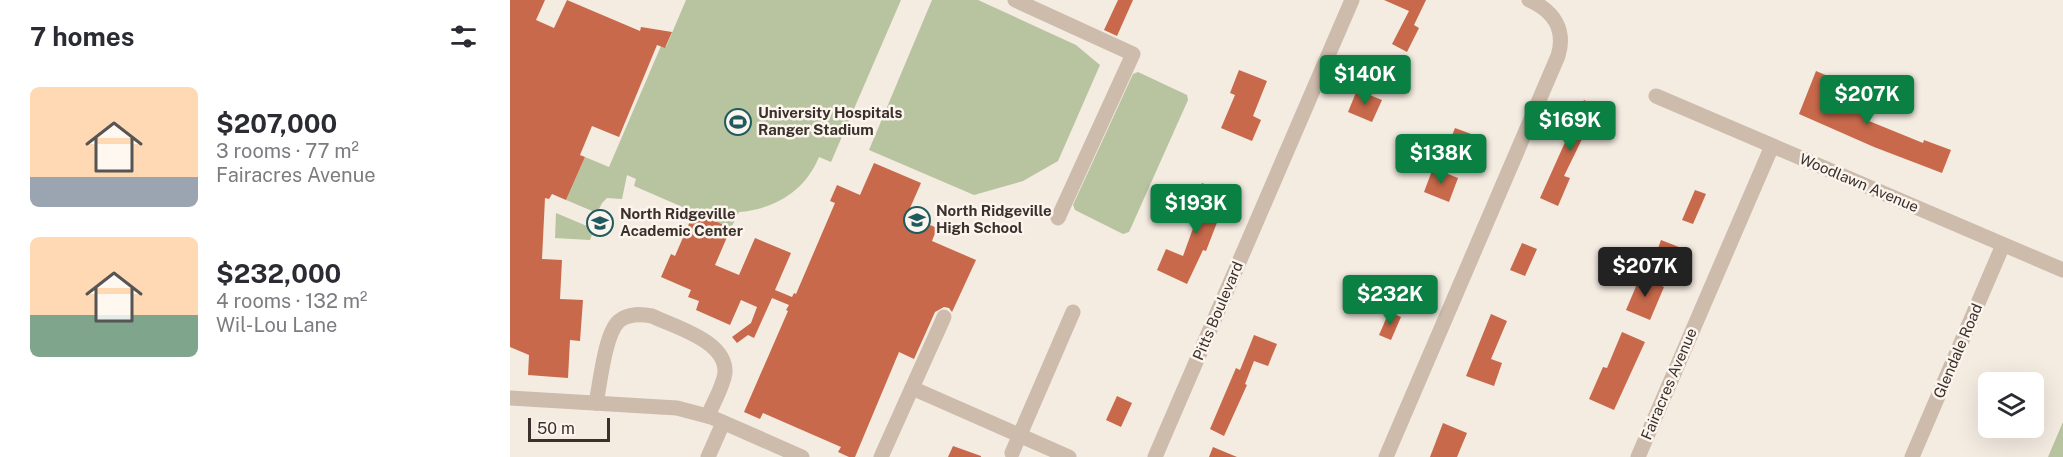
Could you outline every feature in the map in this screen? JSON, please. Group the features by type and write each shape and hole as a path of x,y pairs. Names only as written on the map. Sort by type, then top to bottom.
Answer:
{"street":[{"path":"1015,0 1133,54 1058,218"},
{"name":"Pitts Boulevard","path":"1155,457 1352,0"},
{"path":"1386,457 1558,56 1561,46 1558,25 1546,9 1529,0"},
{"name":"Woodlawn Avenue","path":"1656,96 2063,270"},
{"name":"Fairacres Avenue","path":"1638,457 1772,146"},
{"name":"Glendale Road","path":"1912,457 2003,245"},
{"path":"1012,453 1072,312"},
{"path":"596,403 613,329 625,318 645,315 652,316 707,342 720,354 725,374 708,416"},
{"path":"881,457 944,317"},
{"path":"912,388 1069,457"},
{"path":"510,398 670,407 708,416 802,457"},
{"path":"708,457 723,423"}],"green space":[{"name":"University Hospitals Ranger Stadium","path":"686,0 901,0 831,162 819,157 806,180 787,196 765,207 739,212 731,228 634,186 636,179 627,175 622,199 607,198 597,213 566,200 585,157 609,167 661,46 666,47"},
{"path":"932,0 978,0 1076,45 1100,65 1058,161 1023,181 974,195 869,150"},
{"path":"1138,72 1187,95 1188,100 1129,232 1123,234 1075,210 1073,205 1133,74"},
{"path":"556,213 594,229 590,240 555,238"},
{"path":"2063,422 2063,457 2048,457"}],"building":[{"path":"510,0 545,0 536,20 554,28 567,0 640,31 641,27 672,32 665,48 657,45 619,137 592,126 580,155 585,157 566,200 552,194 549,199 545,198 542,259 562,260 560,299 583,300 580,341 570,340 568,378 528,375 529,355 510,347"},
{"path":"1118,0 1133,0 1117,36 1104,30"},
{"path":"1384,0 1426,0 1414,25 1419,28 1407,52 1392,44 1409,11"},
{"path":"1239,70 1267,81 1253,116 1261,120 1252,141 1221,128 1235,95 1230,93"},
{"path":"1816,71 1840,81 1832,100 1871,116 1869,121 1923,143 1924,140 1951,150 1942,173 1874,147 1799,114"},
{"path":"1357,90 1382,100 1372,122 1348,112"},
{"path":"1584,100 1603,109 1590,135 1585,133 1564,176 1570,178 1558,206 1540,198"},
{"path":"1455,128 1482,138 1473,162 1446,151"},
{"path":"874,163 921,183 907,215 937,228 932,241 976,260 952,312 949,308 944,307 935,312 914,359 899,352 855,457 849,457 838,452 841,447 763,413 760,419 744,412 789,305 772,298 754,338 748,335 737,343 732,337 751,323 757,307 741,300 730,325 696,310 699,301 688,297 691,290 661,277 671,254 675,256 694,212 731,228 715,265 739,275 755,238 791,253 775,290 792,297 794,293 796,294 835,203 830,201 837,185 860,195"},
{"path":"1433,168 1458,178 1449,202 1424,192"},
{"path":"1202,183 1228,194 1206,251 1203,250 1187,284 1157,270 1166,249 1183,256 1200,209 1193,206"},
{"path":"1695,190 1706,194 1693,224 1682,220"},
{"path":"1661,240 1684,249 1676,271 1653,262"},
{"path":"1522,243 1537,249 1525,276 1510,270"},
{"path":"1640,277 1664,287 1650,320 1626,310"},
{"path":"1389,312 1401,317 1391,340 1379,335"},
{"path":"1491,314 1507,321 1491,359 1502,363 1494,386 1466,376"},
{"path":"1622,332 1645,342 1614,410 1589,399 1603,367 1607,368"},
{"path":"1254,335 1277,344 1268,366 1254,361 1245,384 1247,385 1224,436 1210,429 1236,368 1240,370"},
{"path":"1117,396 1132,403 1121,427 1106,420"},
{"path":"1443,423 1467,433 1457,457 1430,457"},
{"path":"953,446 981,456 981,457 948,457"},
{"path":"1213,447 1237,457 1209,457"}],"place":[{"name":"University Hospitals Ranger Stadium","path":"738,122"},
{"name":"North Ridgeville High School","path":"917,220"},
{"name":"North Ridgeville Academic Center","path":"600,223"}]}
